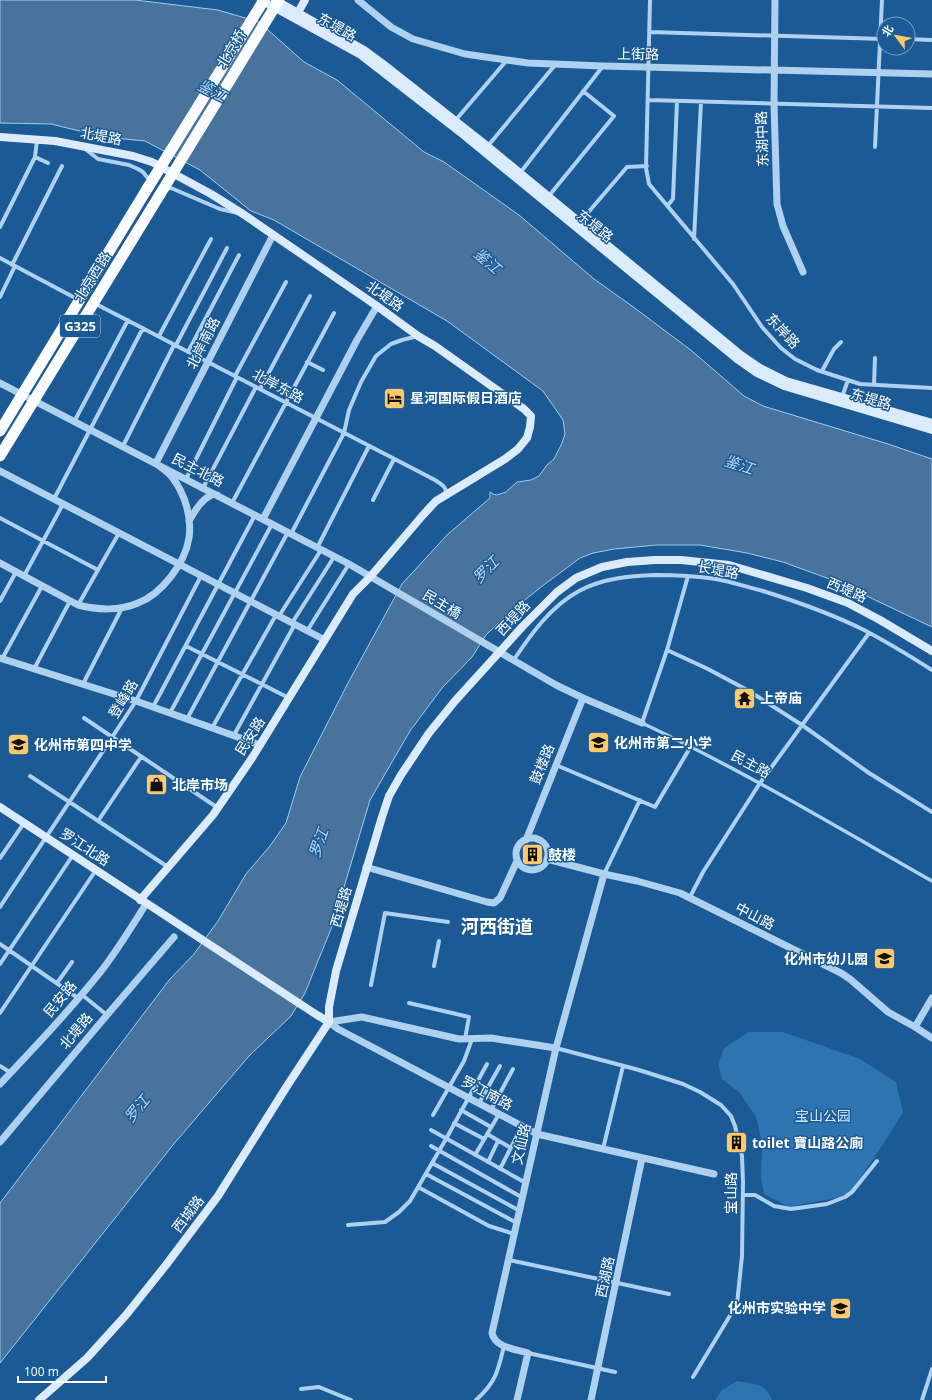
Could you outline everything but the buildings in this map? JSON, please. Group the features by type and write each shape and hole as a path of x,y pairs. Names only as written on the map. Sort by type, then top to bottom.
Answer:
{"highway":[{"name":"北京桥","path":"149,186 263,0"},
{"name":"北京桥","path":"161,193 279,0"},
{"name":"北京西路","path":"0,432 149,186"},
{"name":"北京西路","path":"0,456 161,193"}],"main road":[{"name":"东堤路","path":"263,0 364,50 732,355 757,373 784,386 932,430"},
{"name":"东堤路","path":"275,0 296,15"},
{"path":"296,15 305,0"},
{"name":"北堤路","path":"0,137 37,139 82,146 133,156 152,162 211,194 243,214 524,408 531,416 527,438 518,449 505,459 456,489 445,491 422,515 370,577"},
{"name":"东堤路","path":"485,149 519,173 750,362 786,381 932,423"},
{"path":"911,424 932,434"},
{"name":"西堤路","path":"329,1022 336,971 366,867 389,796 401,775 441,717 545,603 576,578 592,570 627,562 655,560 694,561 729,565 807,588 848,603 868,613 932,651"},
{"name":"民安路","path":"143,902 168,867 218,808 260,745 353,594 370,577"},
{"name":"罗江北路","path":"1,810 24,822 155,910 329,1022"},
{"name":"西城路","path":"39,1400 92,1352 126,1314 171,1258 218,1196 283,1091 329,1022"}],"street":[{"name":"上街路","path":"358,0 391,27 413,39 465,54 528,63 932,74"},
{"name":"东岸路","path":"650,0 648,184 668,205 694,239 733,284 762,327 776,343 795,359 822,371 860,384 932,388"},
{"name":"东湖中路","path":"775,0 774,104 777,204 783,226 803,272"},
{"path":"882,0 882,16"},
{"path":"649,32 876,39"},
{"path":"916,39 932,40"},
{"path":"875,148 880,56"},
{"path":"453,123 507,60"},
{"path":"485,149 555,64"},
{"path":"519,173 603,66"},
{"path":"548,197 614,116 584,91"},
{"path":"648,100 932,108"},
{"path":"668,205 673,199 677,101"},
{"path":"694,239 701,102"},
{"path":"0,227 35,156 37,139"},
{"path":"82,146 98,159 129,165 138,169 143,172 149,186"},
{"path":"35,156 48,163"},
{"path":"0,297 62,166"},
{"path":"579,222 627,167 647,166"},
{"path":"161,193 171,188 220,209 243,214"},
{"name":"北岸南路","path":"156,463 273,235"},
{"path":"159,336 212,239"},
{"path":"123,446 227,248"},
{"path":"188,352 239,255"},
{"path":"0,258 79,300"},
{"path":"186,479 236,377 286,282"},
{"path":"203,488 310,296"},
{"name":"北岸东路","path":"94,303 394,459 445,491"},
{"path":"263,519 377,306"},
{"path":"232,503 334,313"},
{"path":"74,422 128,320"},
{"path":"54,499 143,328"},
{"path":"186,719 344,433 349,410 361,382 376,356 391,344 418,336"},
{"path":"822,371 834,349 841,342"},
{"path":"874,385 875,358"},
{"path":"307,362 323,370"},
{"path":"842,397 848,380"},
{"name":"民主北路","path":"0,383 349,564 382,584"},
{"path":"212,728 277,615 319,549 369,446"},
{"path":"374,500 394,459"},
{"path":"0,563 78,605 104,609 122,608 140,603 161,588 172,575 185,550 189,538 187,509 180,490 171,476 156,463"},
{"path":"0,471 325,640"},
{"path":"189,521 199,504 206,497 213,494 222,498"},
{"path":"24,576 64,504"},
{"path":"153,707 255,515"},
{"path":"0,518 98,570"},
{"path":"170,713 272,524"},
{"path":"78,605 119,533"},
{"path":"234,735 293,624 334,557"},
{"path":"307,631 349,564"},
{"path":"0,601 16,572"},
{"name":"长堤路","path":"514,661 524,644 550,614 561,603 580,591 597,584 625,577 658,575 717,579 817,609 869,633 932,670"},
{"name":"登峰路","path":"0,907 136,701 201,576"},
{"path":"642,723 667,650 688,576"},
{"name":"民主橋","path":"382,584 489,647"},
{"path":"42,586 1,658 136,701 260,745"},
{"path":"34,669 70,601"},
{"path":"83,684 122,608"},
{"path":"690,897 703,872 760,783 869,633"},
{"path":"186,646 289,698"},
{"name":"民主路","path":"489,647 556,686 691,746 760,783 932,882"},
{"path":"667,650 749,691 802,725 849,760 932,812"},
{"name":"鼓楼路","path":"526,840 583,698"},
{"path":"84,718 218,808"},
{"path":"556,765 655,806 691,746"},
{"path":"98,821 142,757"},
{"path":"30,776 168,867"},
{"path":"604,874 640,800"},
{"path":"0,858 24,822"},
{"path":"366,867 487,902 494,902 500,898 517,861 516,856 521,842 536,839 547,849 547,859 542,866 533,870 524,868 517,861"},
{"path":"0,964 74,855"},
{"name":"中山路","path":"547,859 637,881 690,897 841,973 888,1012 932,1038"},
{"path":"0,1013 96,870"},
{"name":"文仙路","path":"504,1346 496,1341 492,1333 556,1048 604,874"},
{"name":"民安路","path":"0,1084 44,1038 80,996 122,942 143,902"},
{"path":"371,985 385,913 448,922"},
{"name":"北堤路","path":"0,1142 174,937"},
{"path":"434,966 439,940"},
{"path":"0,944 107,1015"},
{"path":"57,983 72,962"},
{"path":"915,1027 932,998"},
{"path":"409,1003 469,1017 468,1039 464,1061 433,1115"},
{"path":"329,1022 362,1017 421,1031 468,1039 491,1038 556,1048"},
{"name":"罗江南路","path":"329,1022 338,1029 537,1134 714,1174"},
{"name":"宝山路","path":"556,1048 658,1075 683,1084 711,1098 731,1116 738,1135 742,1156 742,1256 737,1304 693,1377"},
{"path":"348,1225 385,1222 399,1212 410,1201 487,1064"},
{"path":"0,1066 11,1073"},
{"path":"479,1103 500,1066"},
{"path":"603,1149 624,1066"},
{"path":"491,1110 513,1068"},
{"path":"461,1110 491,1128"},
{"path":"475,1155 499,1114"},
{"path":"454,1123 484,1139"},
{"path":"500,1169 522,1126"},
{"path":"431,1130 526,1183"},
{"path":"487,1134 511,1148"},
{"path":"488,1162 498,1141"},
{"path":"431,1146 523,1198"},
{"name":"西湖路","path":"591,1400 617,1283 642,1158"},
{"path":"743,1195 755,1195 774,1206 791,1209 827,1204 845,1197 852,1192 877,1161"},
{"path":"432,1162 520,1211"},
{"path":"426,1174 517,1224"},
{"path":"418,1188 489,1226 515,1234"},
{"path":"509,1260 669,1294"},
{"path":"476,1400 487,1390 493,1381 498,1370 504,1346 528,1353 615,1372"},
{"path":"517,1400 528,1353"},
{"path":"922,1400 932,1369"},
{"path":"300,1389 319,1387 351,1400"}],"green space":[{"name":"宝山公园","path":"749,1032 783,1032 860,1059 896,1082 903,1112 853,1189 840,1197 789,1207 764,1194 761,1178 762,1143 756,1117 740,1093 722,1079 718,1064 724,1048"},
{"path":"737,1381 763,1387 772,1400 715,1400 722,1390"}],"water":[{"path":"0,0 135,0 218,10 259,22 304,62 337,80 424,152 444,162 519,215 594,279 692,351 744,396 763,406 932,459 932,627 835,581 783,562 747,553 700,545 656,545 614,549 593,553 580,558 541,587 510,612 486,635 472,657 442,688 410,731 370,800 333,924 305,993 291,1016 249,1056 173,1145 0,1363 0,1203 170,979 194,954 218,921 246,874 270,846 286,823 300,777 348,683 402,584 447,535 490,498 490,492 497,495 506,492 517,482 531,480 539,476 547,465 554,459 565,434 563,420 543,391 447,321 274,220 251,211 200,170 145,141 104,137 51,124 0,123"}],"place":[{"name":"星河国际假日酒店","path":"394,398"},
{"name":"上帝庙","path":"745,698"},
{"name":"化州市第二小学","path":"599,743"},
{"name":"化州市第四中学","path":"19,745"},
{"name":"北岸市场","path":"156,785"},
{"name":"鼓楼","path":"532,855"},
{"name":"化州市幼儿园","path":"884,959"},
{"name":"toilet 寶山路公廁","path":"736,1143"},
{"name":"化州市实验中学","path":"841,1308"}],"district":[{"name":"河西街道","path":"497,927"}],"water label":[{"name":"鉴江","path":"212,91"},
{"name":"鉴江","path":"487,261"},
{"name":"鉴江","path":"739,465"},
{"name":"罗江","path":"486,570"},
{"name":"罗江","path":"319,843"},
{"name":"罗江","path":"137,1109"}]}
